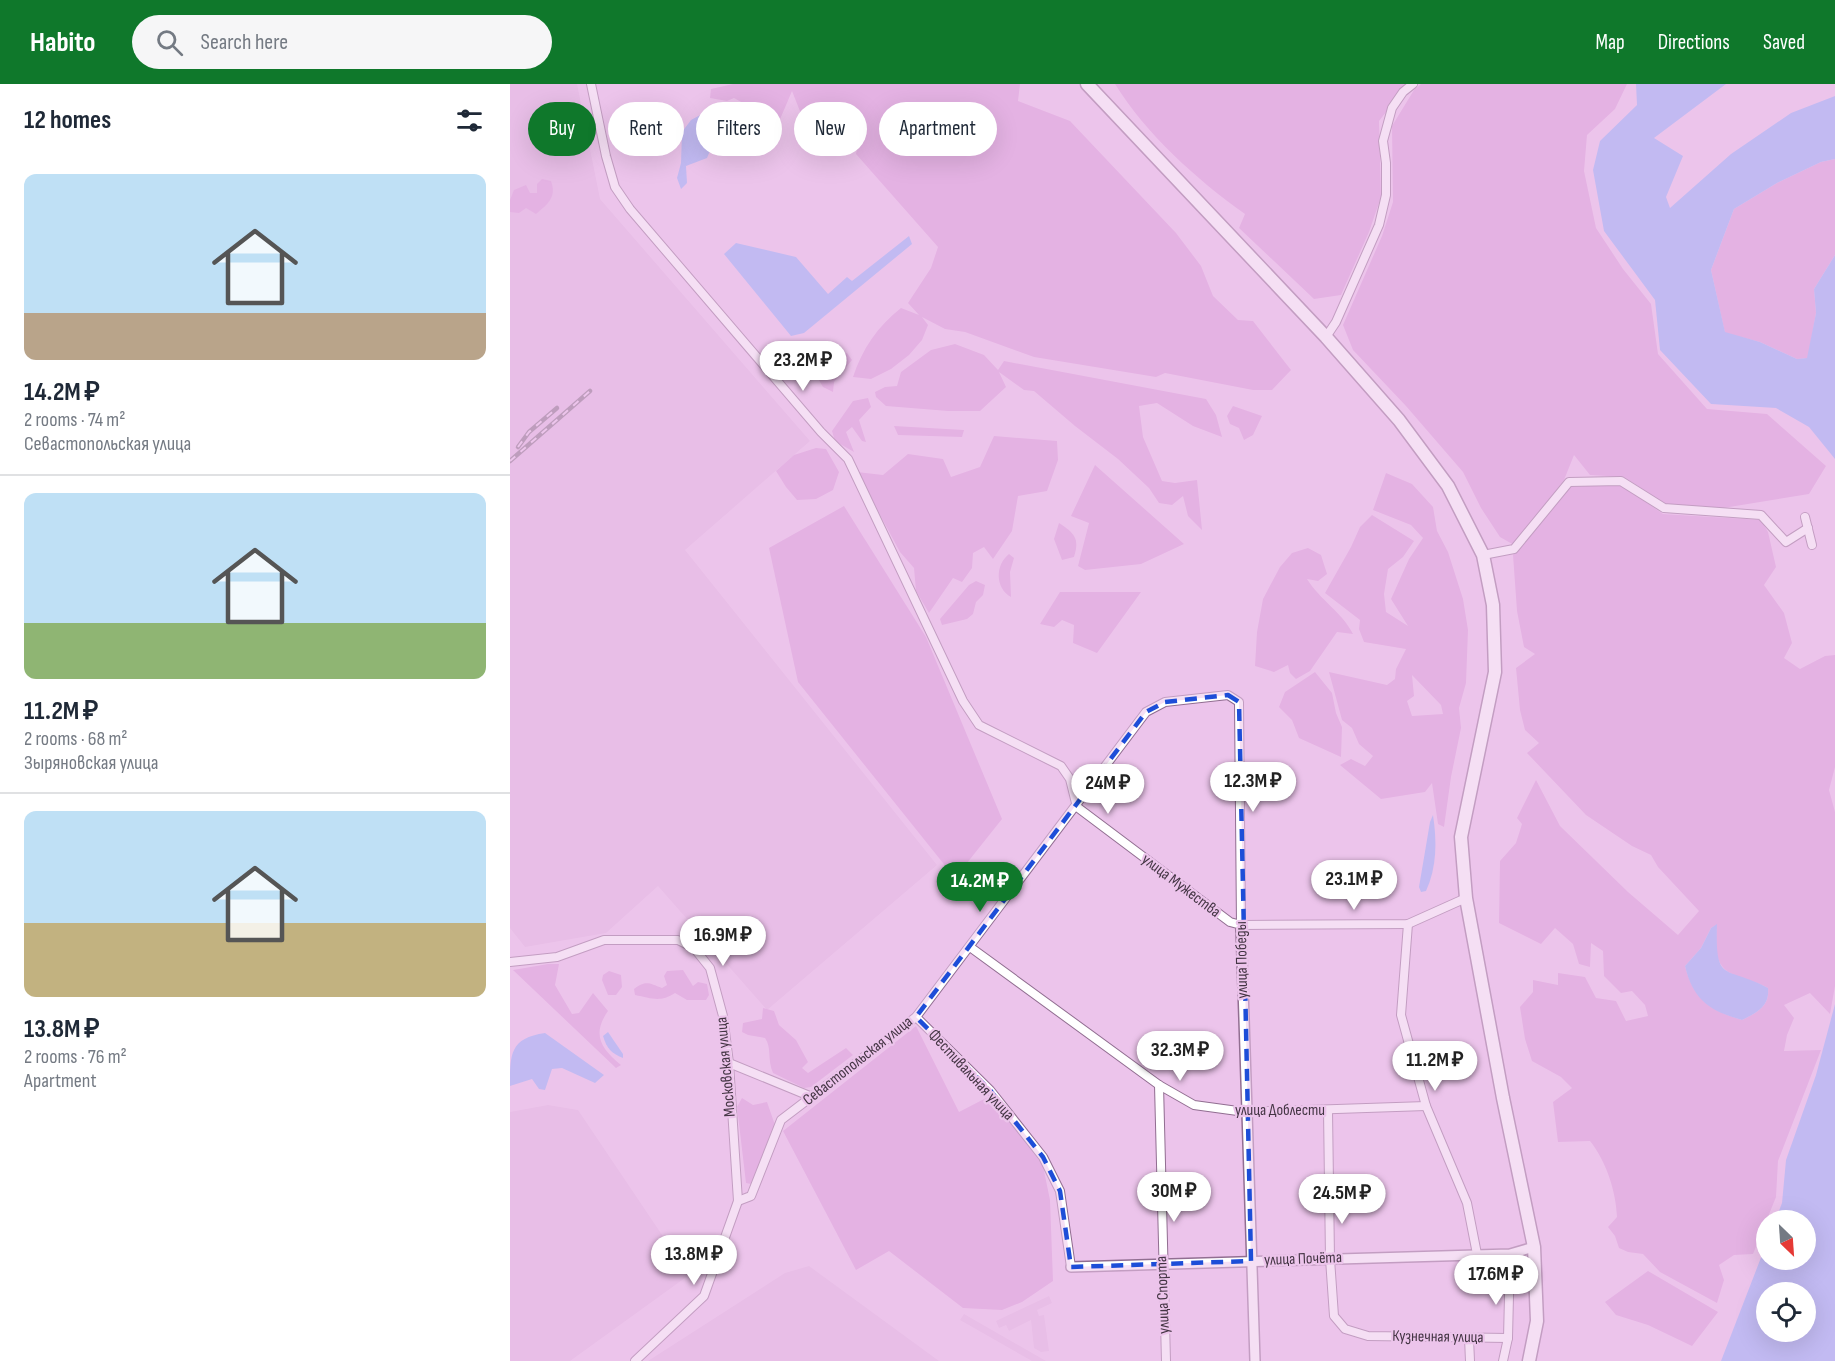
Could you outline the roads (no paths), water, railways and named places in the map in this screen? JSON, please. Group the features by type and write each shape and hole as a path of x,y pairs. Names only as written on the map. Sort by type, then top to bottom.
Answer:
{"main road":[{"path":"1087,84 1326,337 1399,420 1448,486 1483,555 1493,604 1495,672 1461,837 1466,898 1503,1098 1534,1247 1537,1321 1529,1361"}],"street":[{"path":"591,84 615,187 637,217 821,432 848,459 963,701 979,725 1061,766 1070,779 1077,807"},
{"path":"1326,337 1336,322 1379,225 1386,195 1383,141 1392,108 1403,92 1413,84"},
{"path":"1483,555 1514,549 1569,482 1589,480 1622,481 1664,508 1761,515 1786,542 1808,528"},
{"path":"1805,517 1812,545"},
{"name":"Севастопольская улица","path":"738,1201 751,1196 782,1120 916,1017 1077,807 1146,712 1165,702 1228,695 1239,702"},
{"name":"улица Победы","path":"1239,702 1245,1112 1255,1361"},
{"name":"улица Мужества","path":"1077,807 1230,922 1241,925 1408,924 1466,898"},
{"path":"1408,924 1401,1015 1426,1106 1467,1203 1477,1254"},
{"name":"Московская улица","path":"510,962 557,957 604,940 678,940 694,948 710,968 723,1016 729,1063 738,1201"},
{"name":"улица Доблести","path":"970,947 1159,1085 1194,1105 1245,1112 1426,1106"},
{"name":"Фестивальная улица","path":"916,1017 990,1090 1043,1157 1060,1191 1071,1267"},
{"path":"729,1063 812,1097"},
{"name":"улица Спорта","path":"1159,1085 1166,1361"},
{"path":"1328,1110 1330,1259"},
{"path":"635,1361 704,1296 738,1201"},
{"name":"улица Почёта","path":"1071,1267 1510,1254 1534,1247"},
{"path":"1503,1361 1508,1338 1510,1254"},
{"name":"Кузнечная улица","path":"1330,1259 1334,1316 1344,1329 1368,1336 1508,1338"},
{"path":"1469,1338 1470,1361"}],"water":[{"path":"1636,84 1726,84 1654,138 1683,156 1666,197 1670,208 1731,154 1791,113 1835,96 1835,159 1821,162 1777,183 1734,209 1711,270 1725,332 1760,342 1797,359 1807,358 1816,313 1814,289 1835,255 1835,459 1809,427 1776,408 1711,404 1660,350 1655,300 1604,231 1593,170 1600,141 1637,105"},
{"path":"696,117 696,156 708,156 686,166 687,183 681,189 677,178 681,156 684,156 684,129"},
{"path":"909,236 912,244 804,333 791,336 724,254 736,243 796,257 828,294 847,277 852,281"},
{"path":"1433,815 1434,863 1426,891 1421,892 1419,887"},
{"path":"1717,924 1718,956 1721,965 1732,974 1768,988 1765,1004 1757,1012 1742,1020 1721,1013 1704,1002 1688,978 1685,966 1701,948 1711,928"},
{"path":"1835,1004 1835,1361 1721,1361 1756,1270 1816,1270 1816,1210 1779,1210 1786,1160 1816,1075"},
{"path":"608,1032 623,1054 623,1058 608,1047 603,1036"},
{"path":"545,1033 604,1075 595,1083 562,1068 552,1069 545,1090 539,1089 532,1079 510,1086 514,1049 525,1039"}],"railway":[{"path":"510,461 590,391"},
{"path":"518,447 529,432 557,408"}]}
